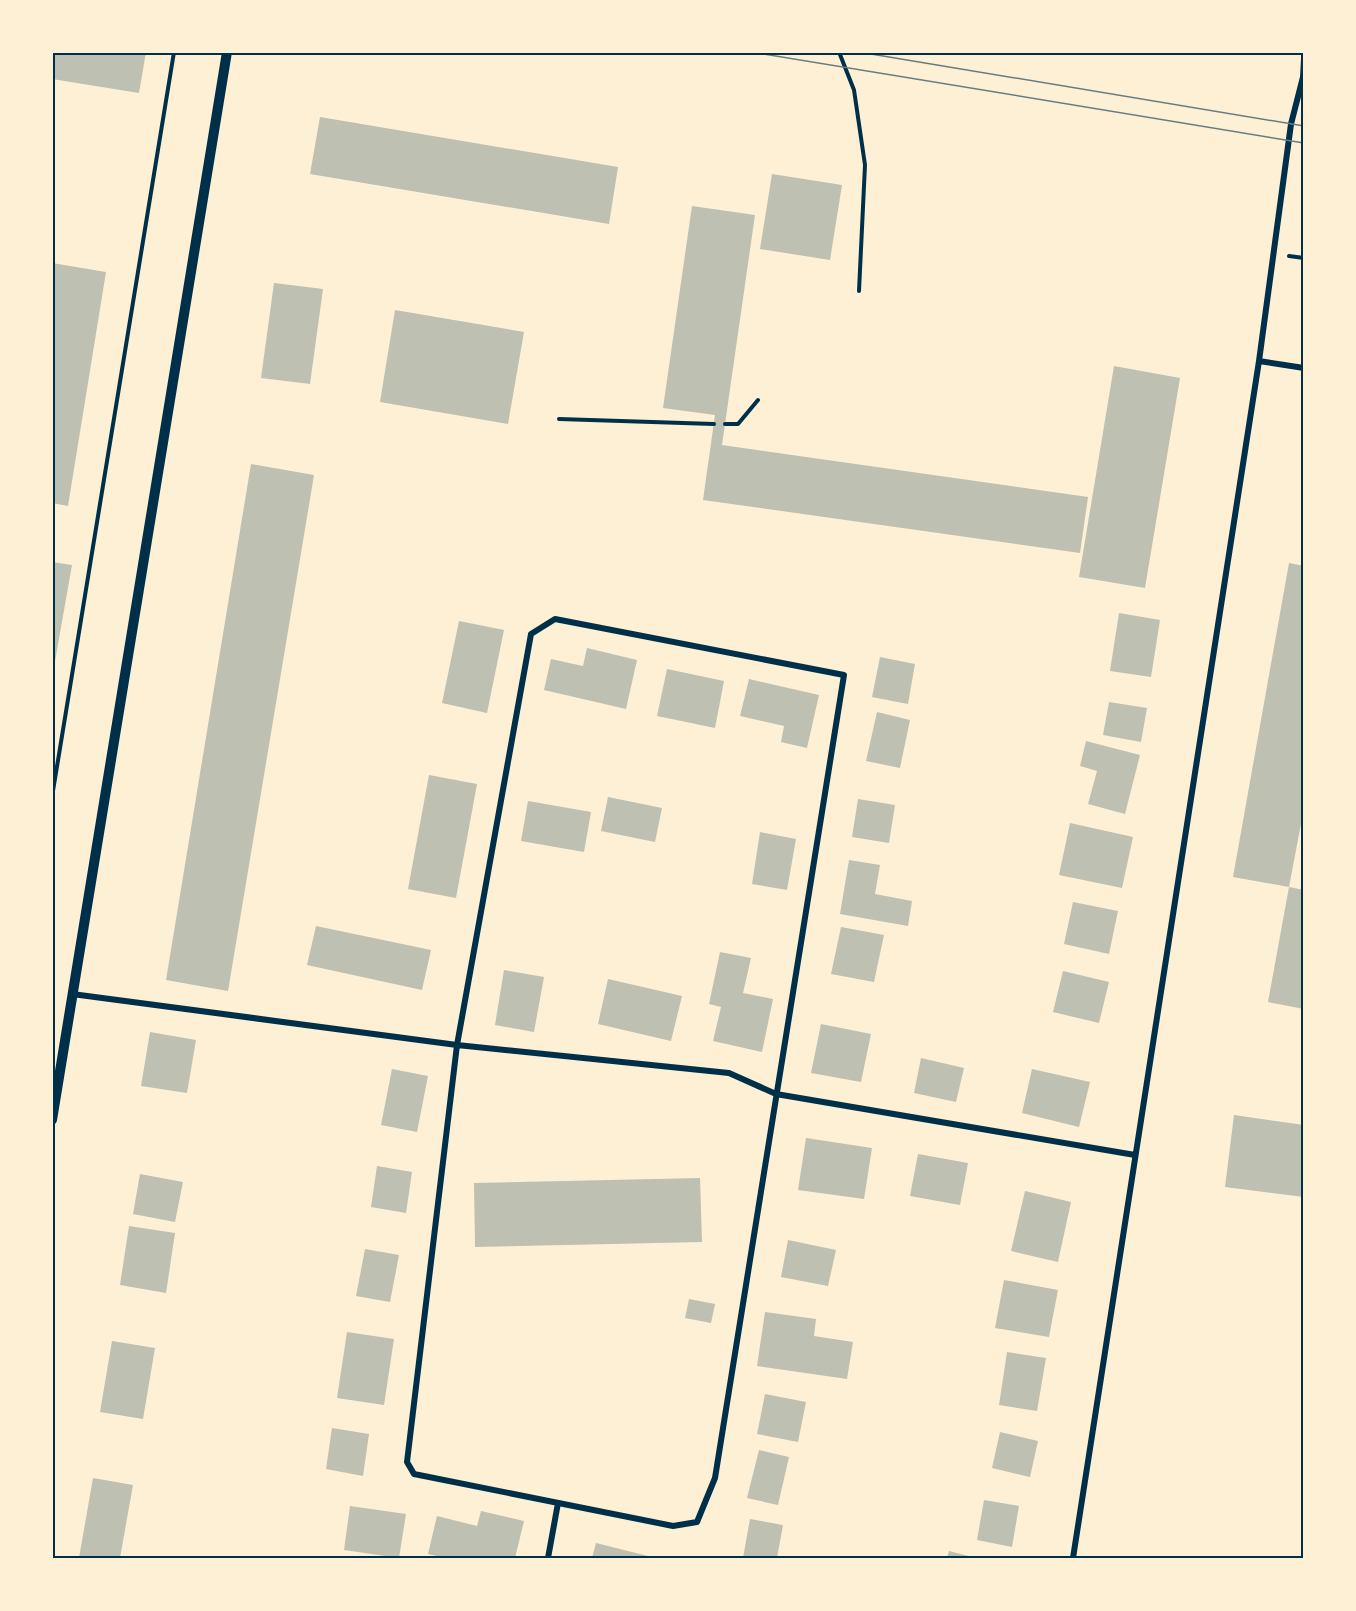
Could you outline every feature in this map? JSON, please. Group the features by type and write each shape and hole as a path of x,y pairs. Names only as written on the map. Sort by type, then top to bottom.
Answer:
{"street":[{"path":"52,1120 227,52"},
{"path":"1073,1558 1259,361 1271,253 1291,124 1303,77 1304,59"},
{"path":"1259,361 1304,368"},
{"path":"555,619 844,675 715,1478 697,1522 673,1526 414,1474 407,1462 457,1044 531,634 555,619"},
{"path":"72,994 457,1044 729,1072 776,1094 1135,1155"},
{"path":"548,1558 558,1503"}],"path":[{"path":"52,797 174,52"},
{"path":"839,52 854,90 865,165 859,291"},
{"path":"725,424 738,424 758,400"},
{"path":"559,419 714,424"}],"building":[{"path":"52,52 146,52 139,93 52,79"},
{"path":"320,117 618,167 609,224 310,174"},
{"path":"772,174 842,185 830,260 760,249"},
{"path":"692,206 755,215 722,445 1088,497 1080,553 703,500 715,415 663,408"},
{"path":"52,263 106,272 68,506 52,503"},
{"path":"274,283 323,289 310,384 261,378"},
{"path":"395,310 524,332 508,424 380,402"},
{"path":"1114,366 1180,378 1145,588 1079,577"},
{"path":"251,464 314,475 228,991 166,980"},
{"path":"52,562 72,565 54,667 52,667"},
{"path":"1289,563 1304,566 1304,808 1289,887 1233,877"},
{"path":"1119,613 1160,620 1151,677 1110,671"},
{"path":"459,621 504,630 487,713 442,703"},
{"path":"587,648 637,660 626,709 544,690 551,659 583,666"},
{"path":"880,657 915,664 908,704 872,697"},
{"path":"667,669 724,681 715,728 657,716"},
{"path":"749,679 819,695 807,748 781,742 784,726 740,716"},
{"path":"1109,702 1147,708 1141,742 1103,735"},
{"path":"877,712 910,720 900,768 866,761"},
{"path":"1086,741 1140,755 1125,814 1088,804 1097,771 1080,766"},
{"path":"429,775 477,784 456,898 408,889"},
{"path":"608,797 662,808 655,842 601,831"},
{"path":"858,799 895,805 889,843 852,837"},
{"path":"528,801 591,812 584,852 521,841"},
{"path":"1070,823 1133,837 1122,888 1059,875"},
{"path":"760,832 796,839 787,890 752,884"},
{"path":"849,860 880,865 875,894 912,901 908,926 840,914"},
{"path":"1289,887 1304,890 1304,1009 1268,1002"},
{"path":"1073,902 1118,911 1109,954 1064,944"},
{"path":"316,926 431,950 422,990 307,965"},
{"path":"841,927 884,935 874,982 831,974"},
{"path":"720,952 751,958 743,993 773,999 762,1052 713,1041 721,1007 709,1004"},
{"path":"504,970 544,977 534,1032 495,1025"},
{"path":"1063,971 1109,982 1099,1023 1053,1012"},
{"path":"608,979 682,996 671,1041 598,1024"},
{"path":"821,1024 871,1034 861,1082 811,1073"},
{"path":"150,1032 196,1040 187,1093 141,1086"},
{"path":"921,1058 964,1068 956,1102 914,1093"},
{"path":"392,1069 428,1076 417,1132 381,1125"},
{"path":"1032,1069 1090,1082 1079,1127 1022,1113"},
{"path":"1234,1115 1304,1125 1304,1197 1225,1187"},
{"path":"806,1138 872,1148 864,1199 798,1190"},
{"path":"918,1154 968,1163 960,1205 910,1196"},
{"path":"377,1166 412,1172 406,1213 371,1207"},
{"path":"140,1174 183,1182 175,1222 133,1214"},
{"path":"700,1178 702,1242 475,1247 474,1183"},
{"path":"1025,1191 1071,1202 1058,1262 1011,1251"},
{"path":"129,1226 175,1233 166,1293 120,1285"},
{"path":"788,1240 836,1250 828,1286 781,1277"},
{"path":"365,1249 399,1255 390,1302 356,1296"},
{"path":"1004,1280 1058,1290 1049,1337 995,1328"},
{"path":"689,1299 715,1304 711,1323 685,1318"},
{"path":"765,1312 816,1319 814,1336 853,1342 847,1379 757,1366"},
{"path":"347,1332 394,1339 384,1405 337,1398"},
{"path":"112,1341 155,1348 143,1419 100,1412"},
{"path":"1007,1352 1046,1358 1037,1411 999,1405"},
{"path":"765,1394 806,1402 798,1442 757,1434"},
{"path":"332,1428 369,1434 363,1476 326,1469"},
{"path":"1000,1432 1038,1441 1030,1477 992,1468"},
{"path":"759,1450 789,1457 778,1505 747,1498"},
{"path":"93,1478 133,1485 120,1558 79,1558"},
{"path":"984,1500 1019,1506 1012,1547 977,1540"},
{"path":"350,1506 406,1514 399,1558 344,1550"},
{"path":"481,1511 524,1521 515,1558 445,1558 428,1554 437,1516 477,1526"},
{"path":"750,1519 783,1525 777,1558 743,1558"},
{"path":"596,1543 656,1558 592,1558"},
{"path":"949,1551 976,1558 947,1558"}],"tram line":[{"path":"752,52 1304,143"},
{"path":"859,52 1304,126"}]}
